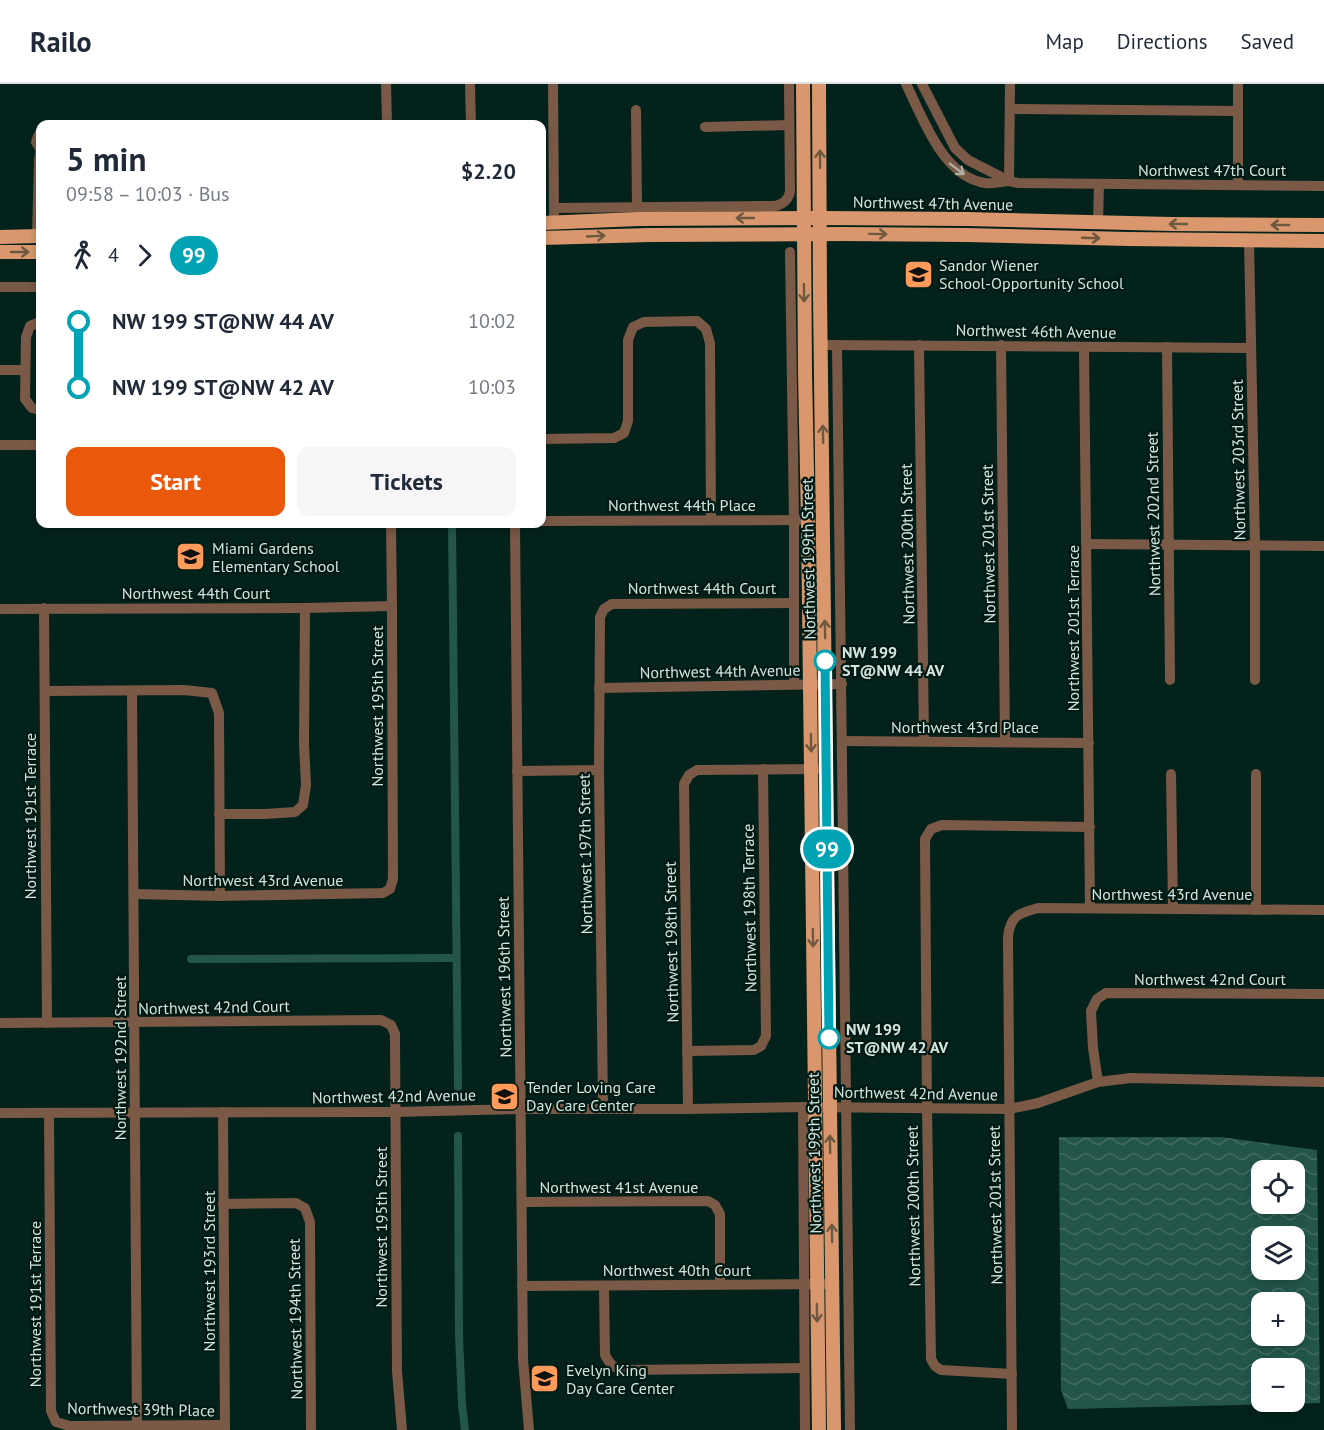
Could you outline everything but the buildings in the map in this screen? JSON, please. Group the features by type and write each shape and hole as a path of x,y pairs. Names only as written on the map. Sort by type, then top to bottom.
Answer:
{"main road":[{"name":"Northwest 199th Street","path":"803,84 812,769 810,1284 819,1430"},
{"name":"Northwest 199th Street","path":"819,84 834,1430"},
{"name":"Northwest 47th Avenue","path":"548,223 652,219 820,218 1324,225"},
{"path":"1032,236 1042,227 1054,221"},
{"path":"1236,225 1245,232 1249,240"},
{"name":"Northwest 47th Avenue","path":"546,238 820,234 1324,241"},
{"path":"0,237 36,236"},
{"path":"0,252 36,252"}],"street":[{"path":"386,84 387,120"},
{"path":"548,223 554,208 553,84"},
{"path":"554,208 775,206 785,202 790,192 789,84"},
{"name":"Northwest 47th Court","path":"906,84 945,158 954,168 978,182 987,184 1009,182 1324,186"},
{"path":"922,84 955,148 968,160 1009,182 1010,84"},
{"path":"1238,84 1238,185"},
{"path":"470,86 471,120"},
{"path":"1010,109 1238,111"},
{"path":"636,110 637,207"},
{"path":"705,127 789,125"},
{"path":"935,141 947,134"},
{"path":"1098,223 1099,184"},
{"name":"Northwest 203rd Street","path":"1249,240 1255,545 1255,680"},
{"path":"790,252 794,684"},
{"path":"0,287 36,287"},
{"path":"546,439 614,438 624,433 628,421 628,340 633,327 644,322 697,321 706,328 710,343 711,520"},
{"path":"35,324 26,337 25,399 36,409"},
{"name":"Northwest 46th Avenue","path":"822,345 1251,348"},
{"path":"837,345 850,1430"},
{"name":"Northwest 200th Street","path":"919,345 924,741"},
{"name":"Northwest 201st Street","path":"1001,345 1005,742"},
{"name":"Northwest 201st Terrace","path":"1084,347 1090,908"},
{"name":"Northwest 202nd Street","path":"1167,347 1170,680"},
{"path":"0,370 25,370"},
{"path":"0,445 36,445"},
{"name":"Northwest 44th Place","path":"546,521 824,520"},
{"name":"Northwest 195th Street","path":"390,889 393,879 391,528"},
{"name":"Northwest 196th Street","path":"515,528 523,1359 529,1430"},
{"path":"1087,544 1324,546"},
{"name":"Northwest 44th Court","path":"612,604 793,603"},
{"name":"Northwest 197th Street","path":"603,1109 599,770 600,617 604,609 612,604"},
{"name":"Northwest 44th Court","path":"0,609 392,606"},
{"name":"Northwest 191st Terrace","path":"44,608 47,1023"},
{"path":"219,814 295,812 303,805 306,785 304,608"},
{"name":"Northwest 44th Avenue","path":"599,688 842,684"},
{"path":"45,691 184,690 212,693 219,712 220,896"},
{"name":"Northwest 192nd Street","path":"132,691 137,1425"},
{"name":"Northwest 43rd Place","path":"842,741 1089,742"},
{"path":"763,769 826,769"},
{"name":"Northwest 198th Street","path":"688,1109 684,784 697,770 763,769"},
{"name":"Northwest 198th Terrace","path":"687,1051 754,1050 761,1046 766,1036 763,769"},
{"path":"517,771 599,770"},
{"path":"1171,774 1173,909"},
{"path":"1256,774 1256,910"},
{"name":"Northwest 200th Street","path":"1012,1374 941,1370 931,1359 925,839 931,828 942,825 1090,827"},
{"name":"Northwest 43rd Avenue","path":"135,894 220,896 383,893 390,889"},
{"name":"Northwest 43rd Avenue","path":"1020,912 1038,909 1090,908 1324,910"},
{"name":"Northwest 201st Street","path":"1012,1430 1008,937 1009,928 1020,912"},
{"name":"Northwest 42nd Court","path":"1098,1082 1091,1011 1097,999 1106,993 1324,994"},
{"name":"Northwest 42nd Court","path":"0,1023 381,1020 391,1025"},
{"name":"Northwest 195th Street","path":"391,1025 394,1034 397,1371 402,1430"},
{"name":"Northwest 42nd Avenue","path":"0,1113 395,1112 809,1107 1010,1109 1038,1103 1098,1082 1131,1078 1324,1082"},
{"name":"Northwest 193rd Street","path":"223,1112 225,1427"},
{"name":"Northwest 191st Terrace","path":"49,1113 51,1411 56,1422"},
{"name":"Northwest 41st Avenue","path":"522,1202 708,1201 715,1205 720,1214 720,1285"},
{"name":"Northwest 194th Street","path":"223,1204 296,1203 305,1208 310,1222 311,1430"},
{"path":"805,1430 804,1368 810,1284"},
{"name":"Northwest 40th Court","path":"522,1286 832,1284"},
{"path":"604,1286 605,1355 615,1368 623,1370 804,1368"},
{"name":"Northwest 39th Place","path":"56,1422 70,1426 225,1427"}],"water":[{"path":"1059,1137 1221,1137 1317,1150 1320,1403 1305,1403 1305,1358 1251,1358 1251,1405 1068,1409 1061,1390"}],"waterway":[{"path":"452,528 458,1087"},
{"path":"191,959 456,958"},
{"path":"458,1136 459,1336 465,1430"}],"bus line":[{"name":"99","path":"825,661 829,1038"}],"place":[{"name":"Sandor Wiener School-Opportunity School","path":"918,274"},
{"name":"Miami Gardens Elementary School","path":"191,557"},
{"name":"NW 199 ST@NW 44 AV","path":"825,661"},
{"name":"NW 199 ST@NW 42 AV","path":"829,1038"},
{"name":"Tender Loving Care Day Care Center","path":"505,1096"},
{"name":"Evelyn King Day Care Center","path":"545,1379"}]}
